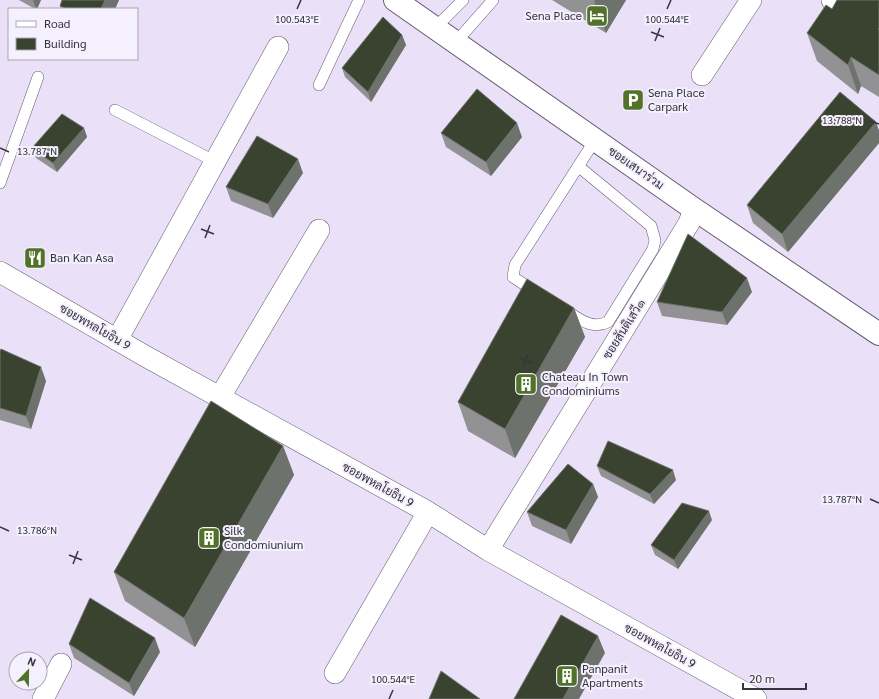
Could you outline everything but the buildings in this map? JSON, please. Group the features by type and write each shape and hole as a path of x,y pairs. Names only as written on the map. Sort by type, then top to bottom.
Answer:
{"street":[{"name":"ซอยเสนาร่วม","path":"395,0 694,209 879,334"},
{"path":"702,75 751,0"},
{"path":"117,340 278,47"},
{"name":"ซอยสันติเสวี๑","path":"488,550 689,223 694,209"},
{"path":"220,397 319,230"},
{"name":"ซอยพหลโยธิน 9","path":"0,272 117,340 428,512 488,550 756,699"},
{"path":"335,673 428,512"},
{"path":"43,699 61,664"}],"lane":[{"path":"319,85 359,0"},
{"path":"436,28 462,0"},
{"path":"456,42 493,0"},
{"path":"0,183 38,77"},
{"path":"115,110 216,162"},
{"path":"578,166 652,226 654,240 653,248 608,322 601,326 591,325 521,284 513,277 515,265 578,166 595,140"}],"place":[{"name":"Sena Place","path":"597,16"},
{"name":"Sena Place Carpark","path":"633,100"},
{"name":"Ban Kan Asa","path":"35,258"},
{"name":"Chateau In Town Condominiums","path":"526,384"},
{"name":"Silk Condomiunium","path":"209,538"},
{"name":"Panpanit Apartments","path":"567,676"}]}
